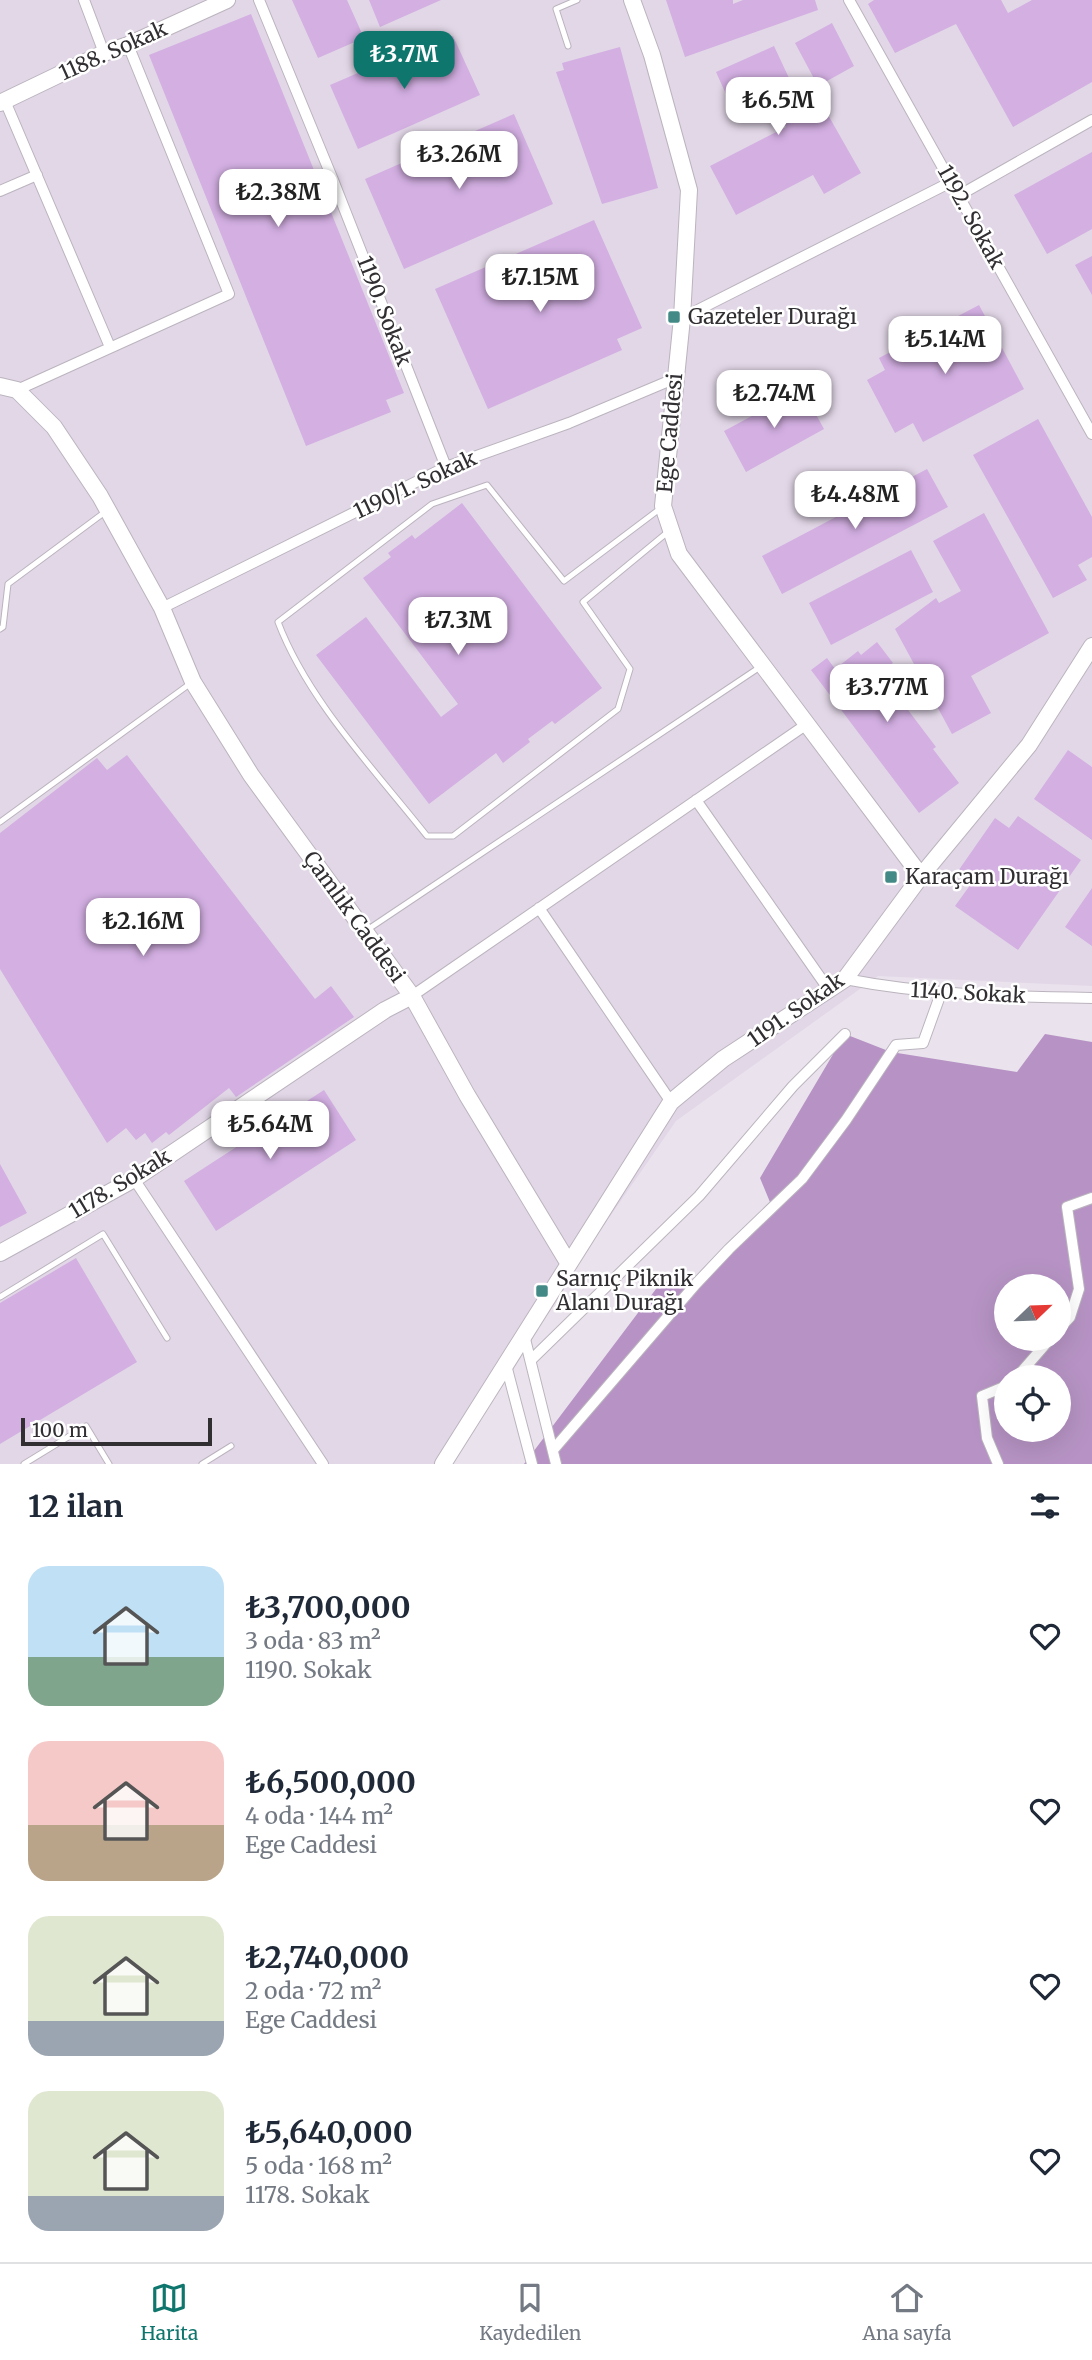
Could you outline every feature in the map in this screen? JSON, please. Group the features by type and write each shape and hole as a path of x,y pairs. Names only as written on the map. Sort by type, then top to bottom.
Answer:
{"street":[{"path":"84,0 104,52"},
{"name":"1188. Sokak","path":"3,102 104,52 128,46 227,0"},
{"name":"1190. Sokak","path":"259,0 446,467"},
{"name":"Ege Caddesi","path":"632,0 652,55 689,190 682,318 663,506 679,554 921,876"},
{"name":"1192. Sokak","path":"849,0 1092,434"},
{"path":"0,386 17,390 229,294 128,46"},
{"path":"3,102 110,347"},
{"path":"958,196 1092,120"},
{"path":"0,191 37,175"},
{"path":"682,318 951,182"},
{"name":"1190/1. Sokak","path":"162,608 446,467 569,423 676,378"},
{"name":"Çamlık Caddesi","path":"17,390 54,426 108,510 162,608 193,682 251,775 412,996 467,1095 569,1264"},
{"name":"1191. Sokak","path":"569,1264 671,1102 723,1059 845,979 921,876 1029,745 1092,646"},
{"path":"412,996 807,724"},
{"path":"696,800 829,990"},
{"path":"539,908 671,1102"},
{"name":"1140. Sokak","path":"845,979 903,990 941,993 1092,998"},
{"path":"553,1450 695,1285 802,1179 846,1120 896,1045 923,1043 941,993"},
{"name":"1178. Sokak","path":"0,1253 134,1179 385,1010 412,996"},
{"path":"531,1360 699,1196 793,1086 845,1034"},
{"path":"134,1179 323,1464"},
{"path":"1071,1314 1079,1289 1067,1207 1092,1198"},
{"path":"443,1464 569,1264"},
{"path":"524,1335 556,1464"},
{"path":"1027,1365 1040,1351"},
{"path":"506,1365 532,1464"},
{"path":"994,1391 982,1396 987,1438 998,1464"}],"lane":[{"path":"568,46 556,9 577,0"},
{"path":"663,506 564,581 487,485 432,504 278,622 287,646 314,693 427,836 453,836 618,709 630,669 583,602 672,529"},
{"path":"0,629 3,626 8,584 108,510"},
{"path":"365,932 763,666"},
{"path":"0,822 193,682"},
{"path":"0,1297 103,1234 167,1338"},
{"path":"24,1464 86,1426 109,1464"},
{"path":"202,1464 231,1446"}],"shaded area":[{"path":"0,0 1092,0 1092,986 878,976 676,1121 439,1464 0,1464"},
{"path":"845,1034 891,1052 1017,1072 1045,1034 1092,1042 1092,1464 524,1464 662,1281 695,1285 772,1207 760,1178"}],"building":[{"path":"292,0 347,0 364,38 318,58"},
{"path":"369,0 441,0 380,27"},
{"path":"666,0 733,0 733,4 743,0 815,0 818,10 685,57"},
{"path":"874,0 1001,0 1008,13 1032,0 1092,0 1092,82 1013,127 956,24 895,53 868,4"},
{"path":"251,14 404,393 386,400 391,412 306,446 149,55"},
{"path":"832,23 854,66 818,86 795,43"},
{"path":"453,36 480,95 358,149 330,85 432,41 433,45"},
{"path":"774,46 803,108 819,99 861,173 824,194 813,175 736,215 710,166 786,127 774,107 739,123 716,72"},
{"path":"620,47 658,188 602,204 556,72 564,70 562,63"},
{"path":"514,114 553,204 404,269 365,179"},
{"path":"1092,152 1092,229 1047,254 1014,195"},
{"path":"594,220 642,328 617,339 622,350 488,409 435,289"},
{"path":"1092,256 1092,295 1075,265"},
{"path":"979,305 1024,389 923,442 913,423 895,433 867,380 885,370 879,358"},
{"path":"802,389 824,429 746,472 724,431"},
{"path":"1038,419 1092,517 1092,557 1078,565 1087,580 1053,598 973,455"},
{"path":"927,469 948,507 782,594 762,556"},
{"path":"462,503 602,688 555,724 552,721 528,739 530,742 503,763 496,753 429,804 316,655 366,617 441,717 458,704 363,578 391,557 388,553 412,535 415,539"},
{"path":"984,513 1049,633 971,676 991,713 952,734 895,629 936,598 939,603 961,591 933,541"},
{"path":"911,550 933,592 831,645 809,603"},
{"path":"877,642 893,663 887,667 907,692 899,698 959,783 919,813 811,670 827,658 835,669 858,651 861,655"},
{"path":"1068,750 1092,767 1092,840 1034,799"},
{"path":"127,755 315,999 331,986 354,1017 236,1097 229,1088 169,1135 166,1132 152,1143 145,1133 136,1140 126,1128 107,1143 0,969 0,833 97,758 107,770"},
{"path":"1018,816 1081,860 1018,950 955,906 971,884 956,874 995,818 1009,828"},
{"path":"1092,888 1092,946 1065,927"},
{"path":"324,1090 356,1140 216,1231 184,1181"},
{"path":"0,1164 27,1213 0,1227"},
{"path":"76,1258 137,1362 0,1444 0,1303"}],"place":[{"name":"Gazeteler Durağı","path":"674,317"},
{"name":"Karaçam Durağı","path":"891,877"},
{"name":"Sarnıç Piknik Alanı Durağı","path":"542,1291"}]}
